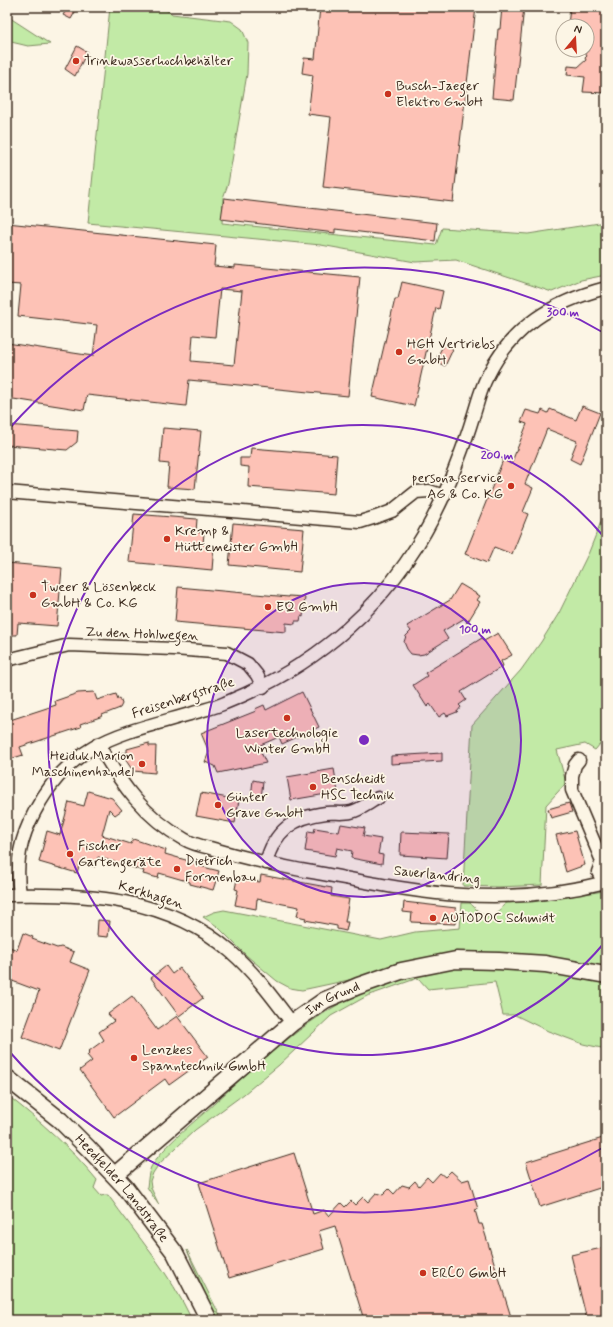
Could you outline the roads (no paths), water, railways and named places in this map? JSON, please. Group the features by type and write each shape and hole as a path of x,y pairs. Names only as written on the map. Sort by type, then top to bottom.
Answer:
{"main road":[{"name":"Im Grund","path":"115,1175 292,1023 325,1000 358,986 401,971 456,960 544,964 606,975"},
{"name":"Heedfelder Landstraße","path":"7,1078 60,1120 115,1175 175,1253 209,1320"}],"street":[{"name":"Freisenbergstraße","path":"20,894 18,858 38,805 44,794 61,772 79,756 98,744 129,731 222,704 262,687 313,656 350,626 378,598 404,565 425,533 444,496 467,437 486,379 501,352 531,321 553,308 584,294 606,288"},
{"path":"7,492 360,522 376,518 392,511 416,492 428,491 444,496"},
{"name":"Zu den Hohlwegen","path":"7,660 70,646 174,649 227,653 248,664 257,675 262,687"},
{"name":"Sauerlandring","path":"98,744 124,786 146,812 157,822 186,840 228,854 266,863 386,885 462,895 532,894 605,882"},
{"path":"579,760 575,765 572,776 572,790 604,857 598,872 605,882"},
{"path":"266,863 269,851 281,831 292,823 324,814 352,812 378,798"},
{"name":"Kerkhagen","path":"7,894 73,895 104,898 128,902 180,919 198,928 231,952 256,978 292,1023"}],"place":[{"name":"Trinkwasserhochbehälter","path":"76,61"},
{"name":"Busch-Jaeger Elektro GmbH","path":"388,94"},
{"name":"HGH Vertriebs GmbH","path":"399,352"},
{"name":"persona service AG & Co. KG","path":"511,486"},
{"name":"Kremp & Hüttemeister GmbH","path":"167,539"},
{"name":"Tweer & Lösenbeck GmbH & Co. KG","path":"33,595"},
{"name":"EQ GmbH","path":"268,607"},
{"name":"Lasertechnologie Winter GmbH","path":"287,718"},
{"name":"Heiduk Marion Maschinenhandel","path":"142,764"},
{"name":"Benscheidt HSC Technik","path":"313,787"},
{"name":"Günter Grave GmbH","path":"218,805"},
{"name":"Fischer Gartengeräte","path":"70,854"},
{"name":"Dietrich Formenbau","path":"177,869"},
{"name":"AUTODOC Schmidt","path":"433,918"},
{"name":"Lenzkes Spanntechnik GmbH","path":"134,1058"},
{"name":"ERCO GmbH","path":"423,1273"}]}
